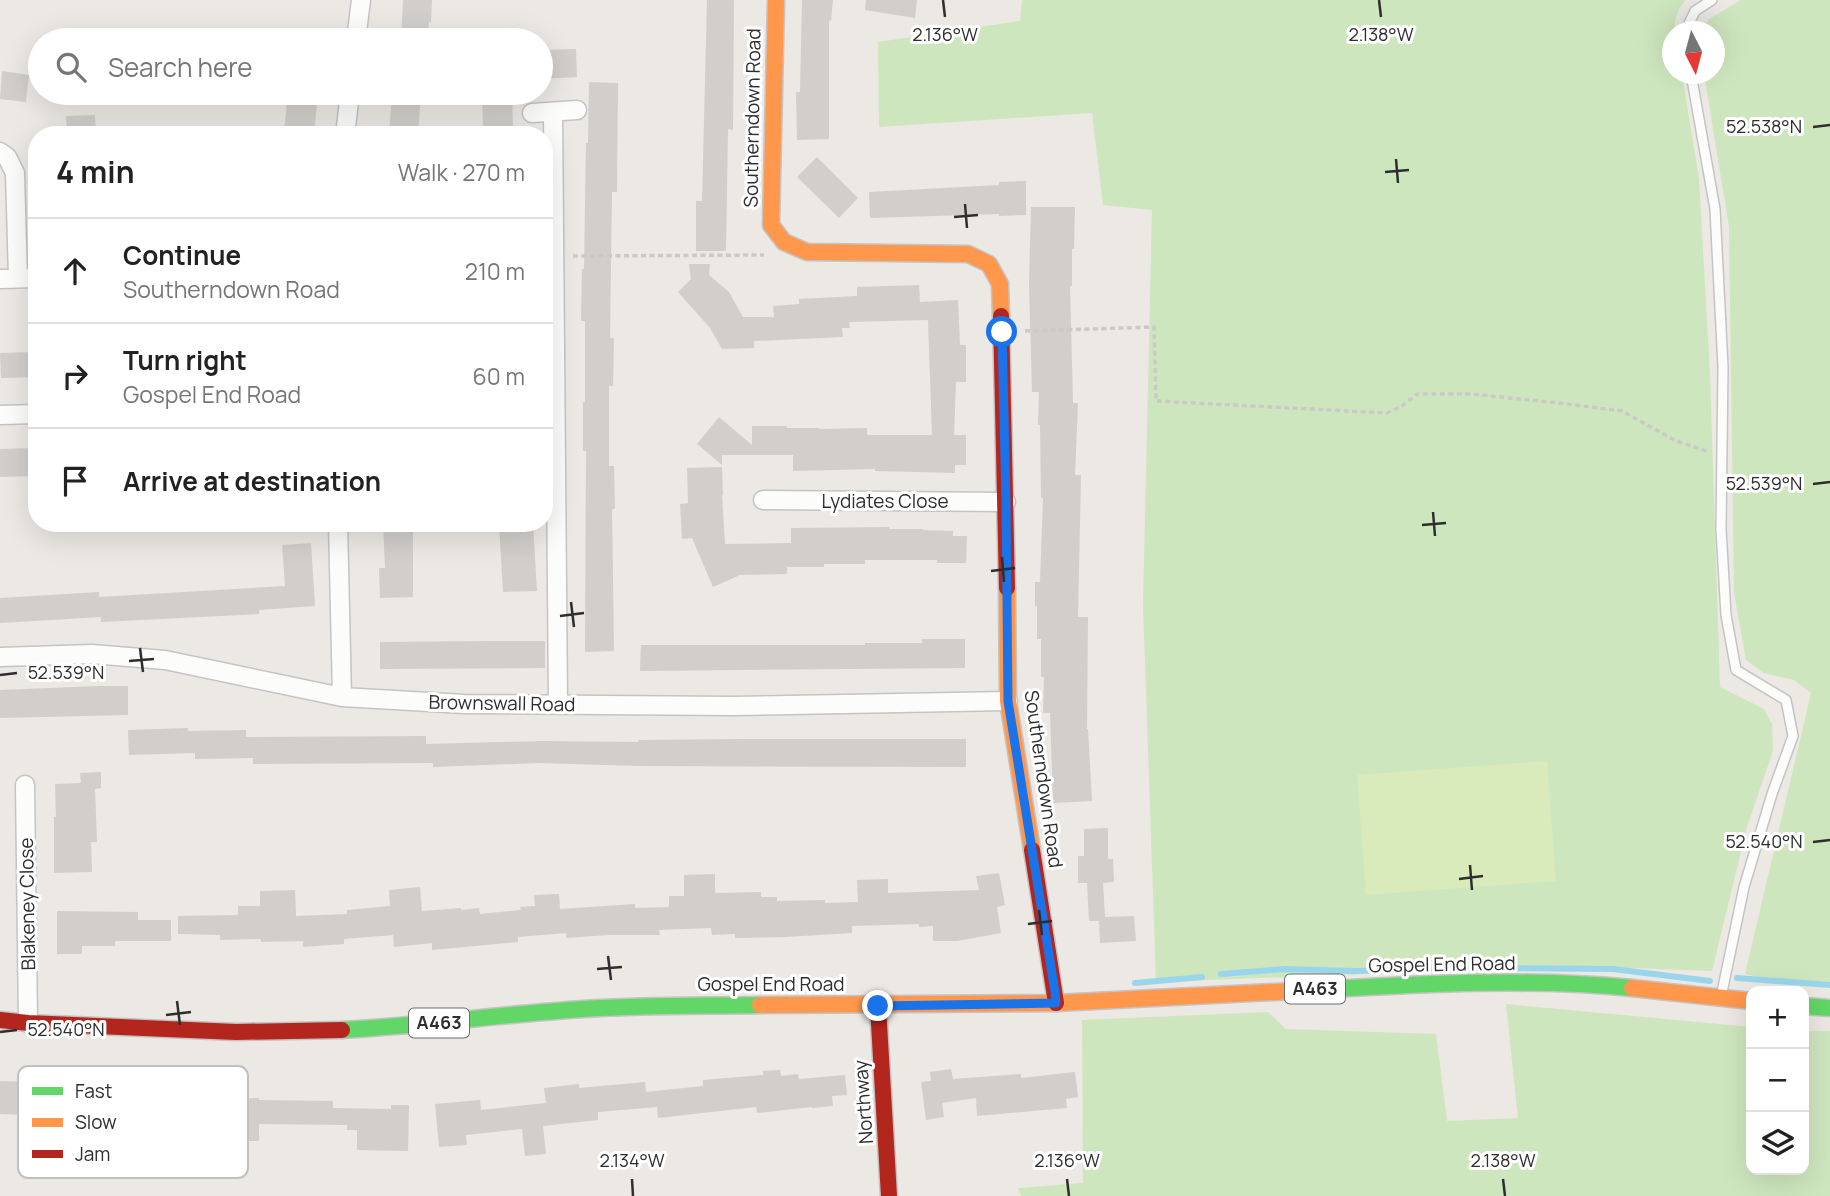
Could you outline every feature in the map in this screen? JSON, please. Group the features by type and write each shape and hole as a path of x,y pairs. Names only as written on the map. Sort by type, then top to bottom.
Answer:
{"main road":[{"name":"Southerndown Road","path":"776,0 771,226 784,242 807,253 968,254 989,264 1000,284 1008,701 1056,1003"},
{"name":"Gospel End Road","path":"0,1020 236,1032 323,1031 626,1007 1056,1003 1416,985 1521,983 1599,985 1746,1000"},
{"name":"Northway","path":"878,1006 890,1196"},
{"path":"1809,1006 1830,1008"}],"street":[{"path":"358,28 361,0"},
{"path":"346,126 349,105"},
{"path":"531,113 576,110"},
{"path":"553,113 558,705"},
{"path":"0,152 7,157 15,173 9,278 28,278"},
{"path":"0,415 28,414"},
{"name":"Lydiates Close","path":"763,500 1006,502"},
{"path":"338,532 342,697"},
{"name":"Brownswall Road","path":"0,657 92,654 165,660 342,697 464,704 732,706 1008,701"},
{"name":"Blakeney Close","path":"25,785 28,1023"}],"lane":[{"path":"1690,21 1695,11 1712,0"},
{"path":"1693,84 1715,209 1723,366 1721,529 1726,615 1736,670 1786,700 1793,736 1744,887 1721,998"}],"path":[{"path":"554,256 762,256 784,242"},
{"path":"1002,332 1154,327 1156,401 1387,413 1402,406 1417,394 1472,394 1622,411 1676,441 1722,457"}],"green space":[{"path":"1022,0 1686,0 1676,21 1662,21 1662,84 1684,84 1699,179 1710,373 1720,687 1764,709 1772,724 1773,751 1747,827 1712,971 1575,966 1156,982 1143,605 1152,210 1103,205 1092,113 879,127 878,42 1020,21"},
{"path":"1741,0 1830,0 1830,985 1797,985 1745,974 1811,693 1794,680 1764,673 1746,660 1734,593 1729,227 1706,84 1725,84 1725,21 1708,21"},
{"path":"1547,761 1556,881 1366,895 1357,775"},
{"path":"1506,1004 1746,1027 1746,1175 1809,1175 1809,1031 1830,1031 1830,1196 1021,1196 1018,1188 1083,1183 1082,1020 1268,1012 1286,1029 1436,1034 1447,1121 1518,1118"}],"building":[{"path":"403,0 432,0 429,28 402,28"},
{"path":"707,0 734,0 733,130 728,129 726,251 696,251 696,201 702,201"},
{"path":"802,0 833,0 831,21 829,20 829,139 797,140 796,92 800,92"},
{"path":"866,0 917,0 915,18 865,10"},
{"path":"576,49 577,77 553,78 553,50"},
{"path":"2,71 28,75 26,102 0,99"},
{"path":"589,82 618,83 617,192 612,192 610,338 614,338 613,386 609,386 609,466 614,466 615,509 612,509 614,651 585,652 585,321 581,321"},
{"path":"287,105 317,105 315,126 285,126"},
{"path":"391,105 420,105 419,126 390,126"},
{"path":"482,105 512,105 513,126 483,126"},
{"path":"95,115 96,126 67,126 66,116"},
{"path":"817,157 858,198 839,218 797,177"},
{"path":"1026,181 1026,215 870,218 869,192 999,185 999,182"},
{"path":"1031,207 1075,207 1070,286 1073,403 1078,403 1075,475 1081,475 1078,617 1088,617 1087,729 1092,801 1053,803 1050,713 1043,713 1044,677 1041,677 1041,639 1037,639 1035,606 1035,582 1040,582 1043,498 1038,425 1039,392 1032,392 1029,284"},
{"path":"689,264 710,264 709,275 729,292 743,317 774,317 773,306 799,304 799,299 857,296 857,287 919,285 920,302 958,300 960,345 966,345 966,382 956,382 954,435 966,435 966,465 955,465 955,473 875,469 793,471 793,455 722,455 722,465 697,444 719,417 752,445 752,426 867,428 867,435 932,435 928,320 849,322 850,328 842,328 843,337 754,341 754,348 722,349 710,328 678,292 691,279"},
{"path":"28,352 28,377 1,378 0,353"},
{"path":"28,448 28,476 0,477 0,449"},
{"path":"722,467 725,544 791,543 791,528 889,527 953,531 953,536 967,536 966,563 937,563 937,560 865,560 865,564 787,567 787,574 740,575 713,587 692,538 682,539 680,504 688,503 687,468"},
{"path":"383,532 413,532 413,597 380,598 379,568 385,568"},
{"path":"499,532 534,532 537,591 503,592"},
{"path":"311,543 315,606 259,610 259,614 101,622 101,617 0,623 0,598 99,592 99,597 285,586 282,545"},
{"path":"922,639 965,639 965,668 640,671 641,645 865,645 922,643"},
{"path":"545,641 545,668 380,669 380,642"},
{"path":"128,686 128,715 0,718 0,690"},
{"path":"188,728 188,731 246,730 246,737 426,736 426,744 966,739 966,767 540,763 433,767 433,763 253,764 253,758 195,759 195,753 129,755 128,730"},
{"path":"101,772 101,788 95,789 97,842 91,842 92,872 54,873 55,784 81,783 80,773"},
{"path":"1108,828 1108,859 1113,859 1114,882 1103,883 1105,917 1134,916 1136,941 1100,943 1099,921 1089,921 1087,883 1078,883 1078,856 1084,856 1084,829"},
{"path":"999,873 1005,905 997,907 1001,933 957,941 933,941 933,926 919,927 919,924 852,926 852,933 785,937 735,938 735,934 712,935 711,928 659,930 660,935 566,938 566,933 518,937 518,942 432,950 432,943 394,947 393,935 344,939 344,944 303,947 303,941 220,940 220,935 178,934 178,916 238,915 238,906 260,906 260,891 295,890 296,916 347,914 347,910 390,906 389,890 420,887 422,911 479,908 480,914 521,910 520,907 535,906 534,895 559,894 560,909 635,904 635,908 669,907 669,896 684,896 684,875 715,874 715,893 761,892 761,897 777,897 777,901 825,900 825,903 858,902 857,880 888,879 888,893 979,890 976,876"},
{"path":"57,911 138,912 138,920 171,920 171,941 115,941 115,946 82,946 82,954 57,954"},
{"path":"951,1069 953,1079 1021,1074 1021,1078 1075,1072 1078,1097 1066,1099 1067,1108 977,1116 976,1098 942,1103 944,1117 926,1120 921,1082 931,1081 930,1072"},
{"path":"780,1070 781,1076 798,1074 799,1079 845,1075 847,1095 832,1096 833,1106 757,1113 756,1107 658,1118 657,1107 598,1112 598,1120 543,1126 546,1154 525,1156 522,1129 466,1135 467,1145 439,1147 435,1104 480,1100 481,1110 546,1103 544,1088 645,1082 646,1092 703,1086 703,1080 763,1075 763,1071"},
{"path":"0,1081 18,1082 18,1115 0,1114"},
{"path":"248,1098 333,1101 333,1108 391,1109 391,1105 409,1105 408,1151 357,1150 357,1130 347,1130 347,1125 259,1124 259,1141 248,1141"}],"waterway":[{"path":"1221,974 1285,969 1613,969 1710,981"},
{"path":"1135,983 1202,977"},
{"path":"1737,978 1830,985"}],"traffic: fast":[{"path":"1294,991 1505,983 1632,988"},
{"path":"342,1030 583,1009 760,1005"},
{"path":"1809,1006 1830,1008"}],"traffic: slow":[{"path":"776,0 771,225 784,242 807,252 968,254 989,264 1000,284 1001,316"},
{"path":"1007,588 1008,701 1032,850"},
{"path":"1632,988 1746,1000"},
{"path":"760,1005 1056,1003 1294,991"}],"traffic: jam":[{"path":"1001,316 1007,588"},
{"path":"1032,850 1056,1003"},
{"path":"878,1006 889,1196"},
{"path":"0,1020 236,1032 342,1030"}],"route":[{"path":"878,1006 1056,1003 1008,701 1002,332"}]}
